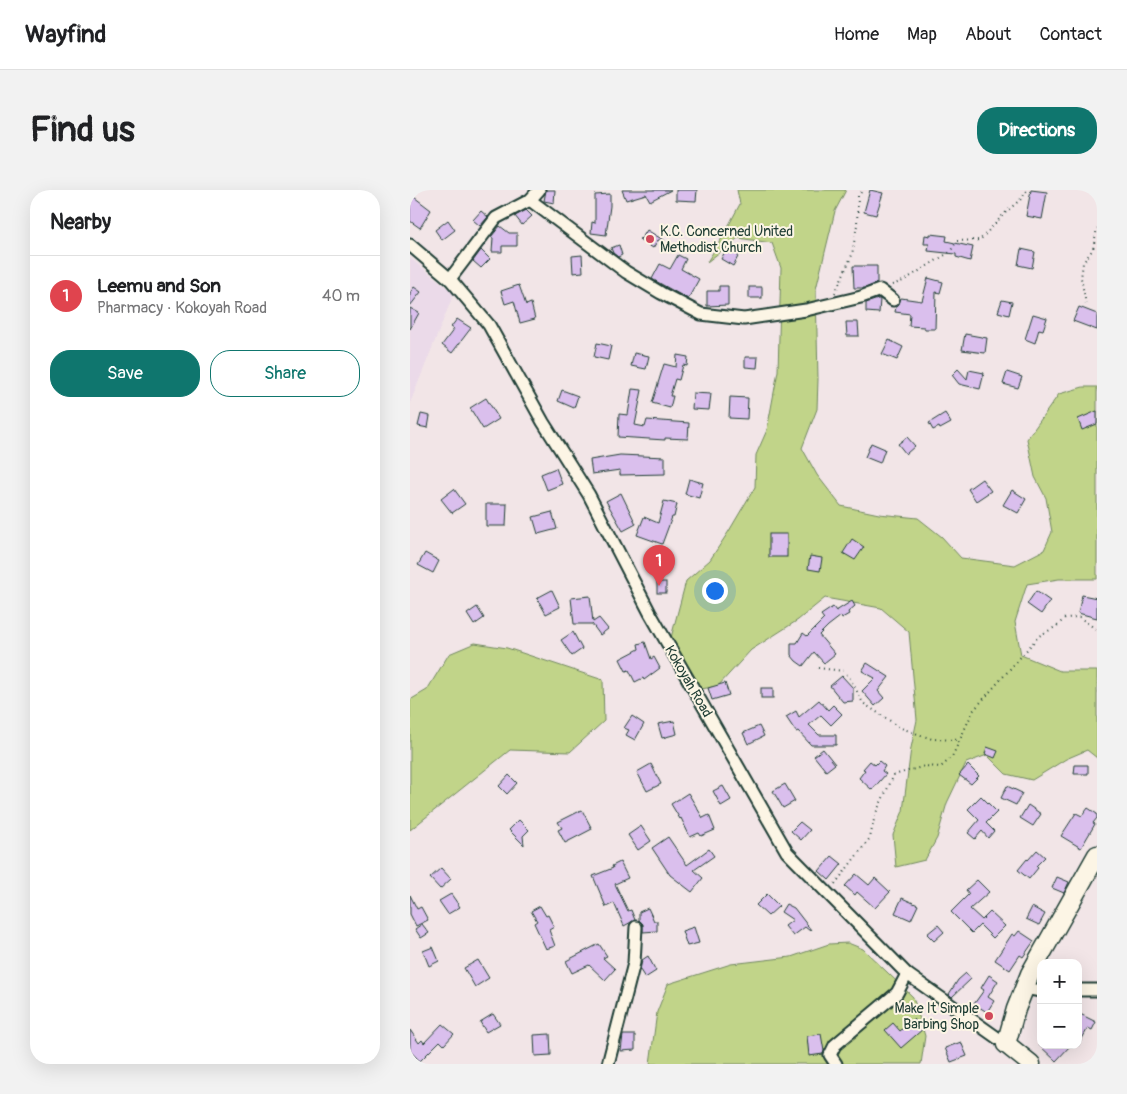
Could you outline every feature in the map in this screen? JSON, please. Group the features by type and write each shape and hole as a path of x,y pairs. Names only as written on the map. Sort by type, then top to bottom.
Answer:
{"main road":[{"path":"1006,1044 1016,1009 1032,990 1030,974 1097,855"},
{"name":"Kokoyah Road","path":"1006,1044 1031,1064"}],"street":[{"path":"450,279 496,218 530,200 539,190"},
{"path":"530,200 626,272 660,293 701,314 744,319 806,310 861,297 880,290 894,300"},
{"name":"Kokoyah Road","path":"410,245 450,279 489,325 543,422 589,495 650,613 787,852 907,974 1006,1044"},
{"path":"608,1064 634,964 636,928"},
{"path":"836,1064 830,1055 835,1045 897,993 907,974"},
{"path":"1082,990 1097,990"}],"path":[{"path":"830,304 852,255 857,224 858,196 863,190"},
{"path":"880,290 903,281 935,262 950,252 957,241 980,240 1022,198 1027,190"},
{"path":"1086,304 1081,278 1083,263 1092,249 1097,228"},
{"path":"833,886 870,838 875,815 894,775 925,766 941,767 952,757 973,711 1039,636 1057,626 1065,618 1079,618 1097,630"},
{"path":"818,668 844,671 863,703 901,728 932,739 960,740"}],"shaded area":[{"path":"410,258 454,293 410,403"}],"green space":[{"path":"737,190 846,190 835,211 816,289 817,409 802,448 817,475 841,506 879,514 918,518 942,537 961,558 1015,565 1044,550 1052,532 1046,498 1035,477 1027,439 1059,394 1083,387 1097,387 1097,579 1059,579 1027,584 1015,622 1021,655 1060,671 1097,671 1097,758 1087,750 1066,759 1032,780 1006,774 987,755 966,763 947,803 937,838 925,860 896,867 893,835 903,811 911,748 917,720 909,632 881,608 825,598 798,620 751,650 718,686 690,691 668,649 686,581 710,560 755,487 756,455 767,430 778,371 781,268 772,243 738,238 707,262 740,204"},
{"path":"475,643 507,648 603,680 604,721 570,752 510,750 410,830 410,700 427,690 449,654"},
{"path":"848,943 863,949 913,997 925,1036 921,1064 650,1064 657,1012 668,984 731,964 791,957 829,944"}],"building":[{"path":"546,190 555,190 554,203 544,201"},
{"path":"622,190 671,190 650,201 646,194 626,200"},
{"path":"676,190 697,190 696,201 676,200"},
{"path":"870,190 883,193 876,215 864,212"},
{"path":"1031,190 1047,192 1042,219 1026,216"},
{"path":"410,194 431,210 420,228 410,221"},
{"path":"610,194 606,235 591,233 592,222 595,223 595,195"},
{"path":"526,210 532,216 522,225 515,216"},
{"path":"481,211 488,217 480,226 473,220"},
{"path":"448,220 455,230 442,240 435,230"},
{"path":"500,226 509,233 517,233 517,246 502,246 502,252 492,252 493,238 491,237"},
{"name":"K.C. Concerned United Methodist Church","path":"647,230 665,241 658,240 653,248 639,239 642,238"},
{"path":"930,234 947,236 946,241 973,247 970,261 956,257 956,254 928,251 929,244 924,244 925,235 930,236"},
{"path":"619,245 622,255 618,257 611,248"},
{"path":"728,246 740,253 733,266 721,259"},
{"path":"1021,249 1035,252 1032,268 1018,265"},
{"path":"481,250 490,259 481,268 473,261"},
{"path":"582,255 583,272 573,273 572,256"},
{"path":"678,255 686,259 681,269 699,279 688,299 652,279 660,264 670,269"},
{"path":"853,266 877,266 877,283 865,288 854,288"},
{"path":"928,278 943,282 940,293 936,292 935,329 909,326 910,314 895,312 896,307 901,298 922,301"},
{"path":"519,285 526,305 531,303 535,319 520,323 514,301 505,304 501,291"},
{"path":"719,286 728,286 728,305 707,306 707,291 719,291"},
{"path":"414,287 421,292 410,306 410,293"},
{"path":"749,287 762,287 762,298 749,298"},
{"path":"880,299 879,313 866,312 866,303"},
{"path":"1002,300 1012,302 1009,315 998,312"},
{"path":"1079,307 1097,314 1097,330 1073,321"},
{"path":"410,308 419,313 410,329"},
{"path":"1033,314 1047,318 1043,330 1039,329 1035,343 1025,339"},
{"path":"457,319 471,328 452,353 442,345 454,329 451,327"},
{"path":"846,322 858,322 859,336 847,336"},
{"path":"965,334 987,338 985,353 962,350"},
{"path":"889,340 903,347 897,360 882,354"},
{"path":"597,343 611,346 608,360 594,357"},
{"path":"634,353 649,356 646,369 631,366"},
{"path":"677,355 688,357 687,366 683,365 679,380 675,379 670,396 673,396 670,408 652,403 664,364 676,367"},
{"path":"745,357 758,357 757,368 745,367"},
{"path":"958,369 967,379 969,370 984,373 980,389 959,384 952,375"},
{"path":"1007,372 1022,377 1018,388 1003,384"},
{"path":"632,389 642,390 635,425 645,427 647,420 689,423 688,439 665,438 665,440 618,437 619,414 628,415"},
{"path":"562,390 578,396 574,408 558,401"},
{"path":"693,393 711,394 709,410 692,409"},
{"path":"730,397 748,398 747,419 729,418"},
{"path":"486,398 499,419 483,429 470,408"},
{"path":"1097,411 1097,424 1082,430 1078,419"},
{"path":"945,413 951,423 940,429 939,427 933,430 929,423"},
{"path":"421,414 430,416 428,428 418,426"},
{"path":"907,437 915,446 906,454 898,444"},
{"path":"871,443 885,449 880,463 865,457"},
{"path":"620,455 665,457 665,474 620,475 620,470 592,474 590,460"},
{"path":"556,468 562,484 547,490 541,474"},
{"path":"689,479 703,483 699,498 685,494"},
{"path":"982,479 991,491 976,501 968,489"},
{"path":"454,489 465,504 452,513 441,499"},
{"path":"1012,490 1026,499 1018,513 1003,505"},
{"path":"621,493 636,524 623,531 606,501"},
{"path":"664,501 677,504 674,517 672,517 662,544 637,535 644,517 658,523"},
{"path":"486,504 507,504 506,526 486,526"},
{"path":"552,512 557,529 538,534 533,517"},
{"path":"769,534 787,534 787,557 769,557"},
{"path":"852,539 864,547 855,560 843,553"},
{"path":"425,553 439,561 433,573 418,565"},
{"path":"810,556 822,558 820,571 808,569"},
{"path":"657,582 666,582 666,593 657,593"},
{"path":"552,590 560,607 546,614 537,598"},
{"path":"1036,591 1050,601 1041,614 1027,604"},
{"path":"1082,595 1097,598 1097,618 1078,613"},
{"path":"590,596 593,622 599,618 608,629 600,635 592,624 574,624 571,598"},
{"path":"852,601 855,606 848,612 849,614 842,618 841,616 819,635 835,654 824,663 814,652 803,666 796,661 791,655 791,643 797,643 803,633 807,636 824,619 821,615 833,607 836,611"},
{"path":"477,607 484,618 474,625 467,614"},
{"path":"573,632 582,649 572,656 561,640"},
{"path":"645,642 651,659 654,657 660,668 644,680 643,678 635,682 629,670 626,671 620,659 639,649 638,644"},
{"path":"867,663 889,677 878,691 884,698 875,706 862,691 875,678 862,671"},
{"path":"842,676 853,688 853,701 843,702 830,686"},
{"path":"725,683 729,695 712,700 708,688"},
{"path":"761,688 773,688 773,698 761,698"},
{"path":"819,700 828,710 833,705 842,714 831,725 821,715 809,725 819,735 836,735 836,745 811,745 798,731 796,732 786,717 796,711 799,717"},
{"path":"632,716 644,724 635,740 626,735 629,730 624,728"},
{"path":"674,721 677,734 662,738 658,724"},
{"path":"759,726 764,736 748,744 743,733"},
{"path":"987,747 998,751 995,758 985,754"},
{"path":"823,749 835,764 826,771 814,756"},
{"path":"870,761 875,765 879,761 885,766 882,771 886,774 872,790 859,778 865,770 863,769"},
{"path":"651,764 661,784 647,791 637,772"},
{"path":"968,765 979,776 971,784 959,775"},
{"path":"1075,765 1088,765 1088,774 1074,774"},
{"path":"509,775 517,783 507,794 499,786"},
{"path":"785,784 795,801 783,808 773,791"},
{"path":"723,786 731,800 721,806 713,791"},
{"path":"1007,786 1022,793 1016,805 1001,798"},
{"path":"688,793 703,818 709,815 715,830 701,836 699,833 690,837 681,818 671,804"},
{"path":"981,796 997,812 986,823 994,831 988,838 982,831 975,839 968,833 979,820 968,809"},
{"path":"1028,805 1041,814 1033,826 1020,818"},
{"path":"1088,808 1097,814 1097,818 1081,848 1061,836 1076,813 1082,816"},
{"path":"582,810 592,829 565,843 558,830 562,828 558,822"},
{"path":"519,820 529,830 523,836 524,845 509,830"},
{"path":"800,822 810,830 801,840 791,831"},
{"path":"641,826 651,841 638,850 628,835"},
{"path":"668,837 687,865 709,849 714,856 694,870 703,878 692,892 670,875 652,848"},
{"path":"1037,850 1045,857 1036,866 1038,868 1029,879 1018,870"},
{"path":"832,856 842,864 829,880 819,871"},
{"path":"620,862 628,878 615,884 628,911 631,910 635,920 624,926 614,903 606,907 593,876 613,868 612,866"},
{"path":"441,868 451,879 440,889 430,878"},
{"path":"856,874 869,885 875,878 890,892 875,908 857,892 855,895 845,886"},
{"path":"1057,877 1069,882 1064,893 1052,888"},
{"path":"977,880 989,892 970,909 982,920 990,912 1005,926 993,938 980,925 972,933 951,912 969,894 966,890"},
{"path":"451,894 460,907 448,914 439,901"},
{"path":"767,894 779,906 768,916 756,905"},
{"path":"410,895 417,909 421,907 428,920 416,926 410,914"},
{"path":"902,898 918,905 911,920 895,913"},
{"path":"786,904 794,908 810,931 805,927 793,936 785,926 793,920 781,912"},
{"path":"540,906 546,916 548,915 554,927 549,930 555,946 546,949 534,923 537,921 531,911"},
{"path":"1032,907 1045,914 1039,925 1026,919"},
{"path":"648,908 654,921 657,921 657,931 643,932 643,924 639,920 639,912"},
{"path":"422,924 429,933 421,938 415,929"},
{"path":"938,925 944,932 934,941 927,934"},
{"path":"694,927 699,943 687,946 682,931"},
{"path":"1019,931 1034,941 1023,957 1020,955 1010,970 995,960 1012,934 1015,936"},
{"path":"599,944 607,956 603,958 615,969 605,980 589,965 572,973 566,961"},
{"path":"433,947 439,961 429,966 423,951"},
{"path":"648,956 656,971 645,978 640,970 642,960"},
{"path":"478,960 489,978 475,987 464,968"},
{"path":"966,973 971,979 952,997 949,994 958,980"},
{"path":"989,975 998,981 988,997 994,1001 987,1012 974,1004 984,990 981,988"},
{"path":"493,1014 500,1024 486,1032 480,1022"},
{"path":"1082,1015 1096,1022 1092,1030 1088,1028 1082,1039"},
{"path":"914,1019 923,1029 901,1048 885,1030 893,1023 900,1031"},
{"path":"442,1024 454,1034 444,1045 440,1041 420,1061 410,1051 410,1030 419,1043 422,1040 424,1043"},
{"path":"550,1034 551,1055 535,1056 534,1035"},
{"path":"821,1034 823,1054 809,1056 807,1036"},
{"path":"623,1035 635,1035 635,1050 621,1051"},
{"path":"961,1042 967,1056 951,1062 945,1048"},
{"path":"1043,1049 1067,1049 1056,1061"}],"place":[{"name":"K.C. Concerned United Methodist Church","path":"650,239"},
{"name":"Leemu and Son","path":"659,586"},
{"name":"Make It Simple Barbing Shop","path":"989,1016"}]}
